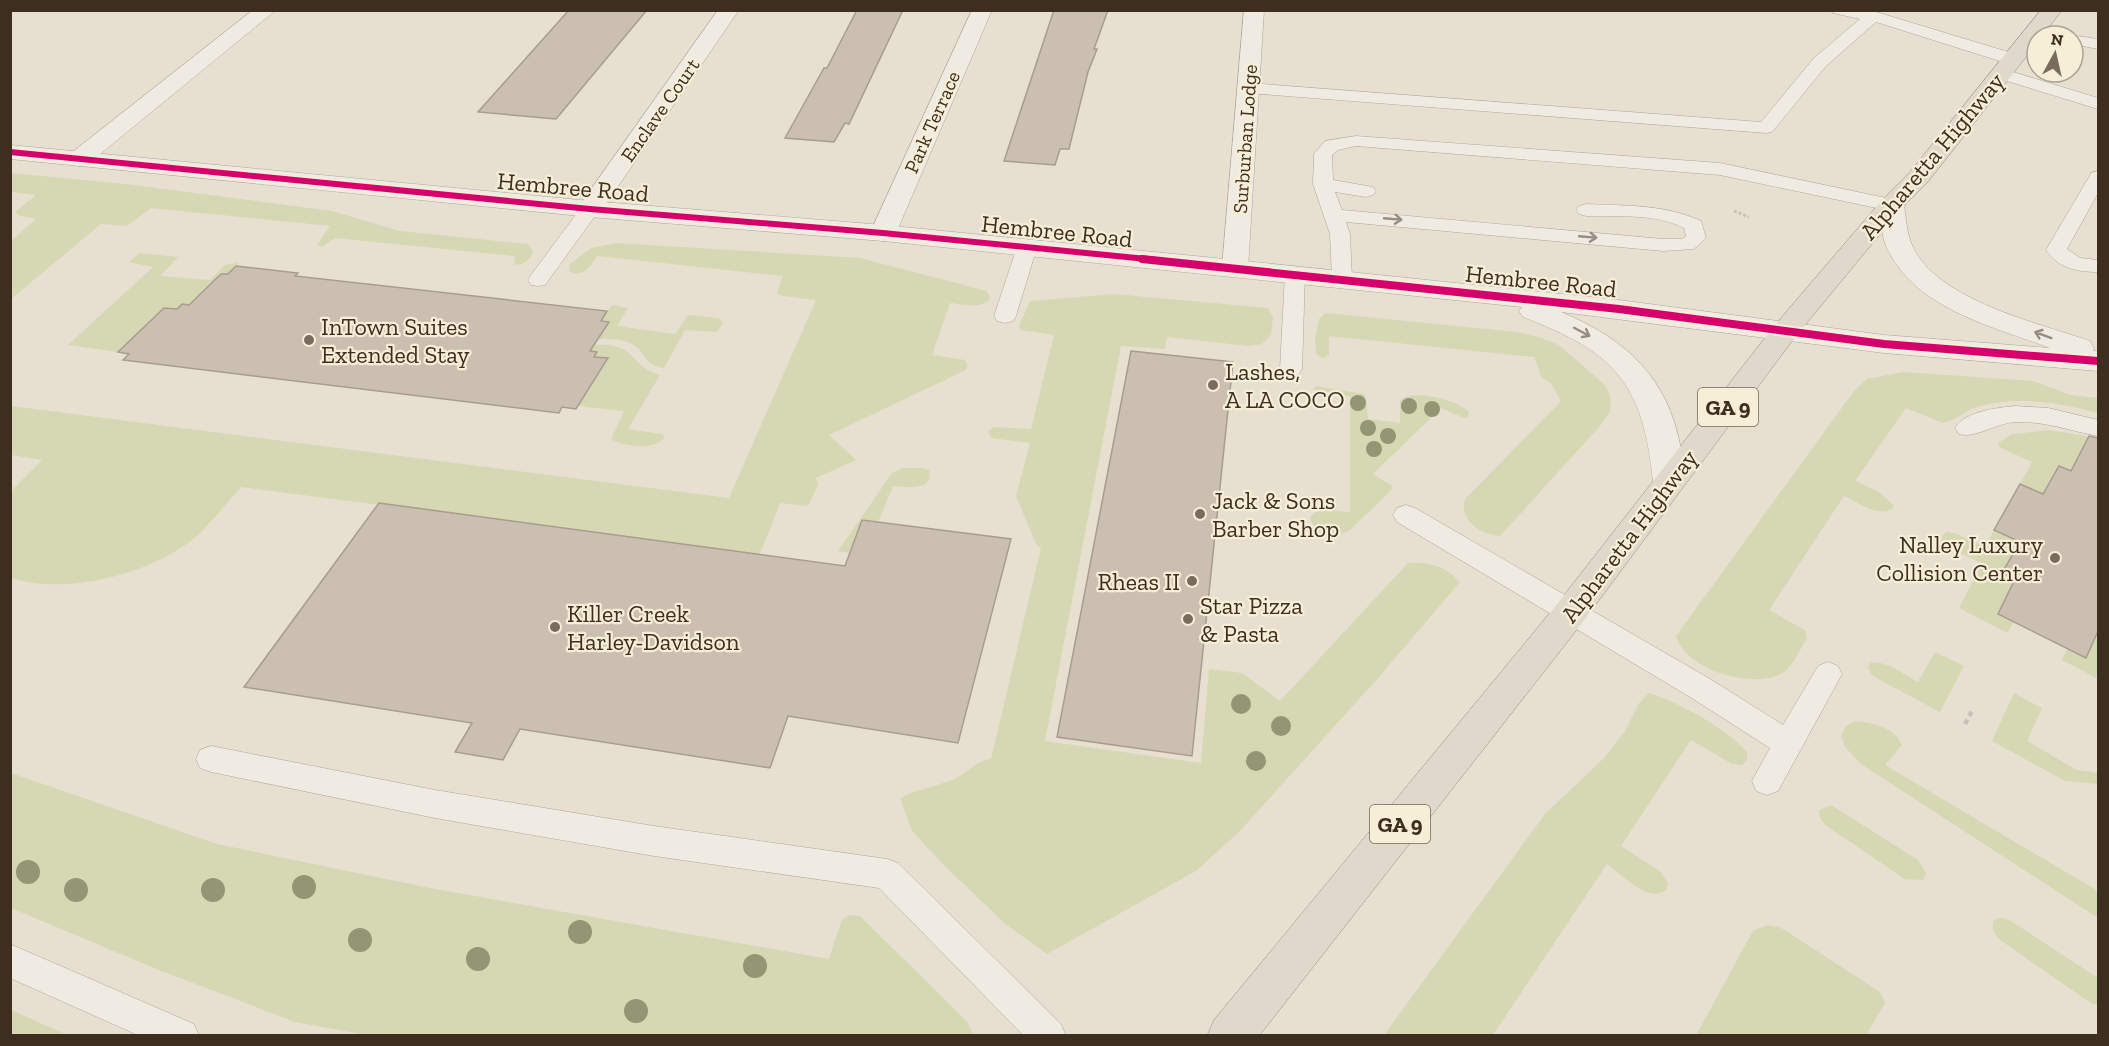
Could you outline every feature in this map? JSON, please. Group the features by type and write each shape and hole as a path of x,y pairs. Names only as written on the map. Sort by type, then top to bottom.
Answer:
{"highway":[{"name":"Alpharetta Highway","path":"2041,24 2052,10"},
{"name":"Alpharetta Highway","path":"1230,1035 1570,613 1785,331 1891,206 1918,178 2025,43"}],"street":[{"path":"79,159 266,10"},
{"name":"Enclave Court","path":"590,209 729,10"},
{"name":"Park Terrace","path":"883,233 982,10"},
{"name":"Surburban Lodge","path":"1235,268 1254,10"},
{"name":"Hembree Road","path":"10,152 590,209 1027,247 1618,309 1884,344 2098,361"},
{"path":"1891,206 1899,244 1917,274 1944,294 1982,313 2098,354"},
{"path":"1467,293 1543,315 1581,330 1606,346 1642,384 1652,402 1664,439 1670,481"}],"lane":[{"path":"1839,10 1873,16 2006,66 2098,104"},
{"path":"1248,88 1766,128 1820,62 1873,16"},
{"path":"1342,279 1340,234 1323,184 1323,154 1332,145 1356,141 1720,169 1891,206"},
{"path":"1323,184 1366,191"},
{"path":"2096,187 2056,250 2063,260 2098,266"},
{"path":"538,280 590,209"},
{"path":"1335,215 1664,245 1687,245 1696,238 1694,225 1682,219 1662,214 1586,210"},
{"path":"2078,212 2098,220"},
{"path":"1005,316 1027,247"},
{"path":"1291,369 1295,274"},
{"path":"1967,428 1984,418 2017,413 2067,420 2098,428"},
{"path":"1406,515 1700,688 1789,745"},
{"path":"1767,781 1828,674"},
{"path":"211,759 435,804 654,841 887,874 1049,1035"},
{"path":"10,961 182,1035"}],"path":[{"path":"1734,212 1749,217"},
{"path":"1965,724 1972,711"}],"green space":[{"path":"11,173 126,184 332,211 400,231 528,244 533,252 526,262 515,265 514,256 335,238 323,246 317,245 330,226 151,208 127,226 101,224 11,299 11,241 36,219 20,216 15,212 36,195 11,192"},
{"path":"616,243 860,258 987,291 990,298 987,302 977,305 950,303 932,355 965,360 966,370 829,435 856,460 816,478 818,485 808,506 780,503 760,554 241,487 198,535 180,549 158,561 109,578 83,583 33,583 11,578 11,491 42,460 11,455 11,406 729,498 816,300 783,296 777,293 783,276 597,256 583,272 569,271 570,264 591,248"},
{"path":"140,253 178,257 160,276 210,280 225,265 240,262 228,274 221,274 189,305 182,304 177,309 164,308 118,352 68,345 153,267 129,262"},
{"path":"1114,294 1268,308 1273,317 1271,335 1262,344 1248,346 1167,337 1165,349 1121,346 1045,741 1201,763 1209,669 1242,673 1280,701 1408,563 1437,566 1449,572 1460,582 1378,678 1239,832 1196,871 1047,954 1005,924 941,862 912,831 900,798 954,779 981,762 991,759 1041,548 1036,544 1016,496 1030,443 991,438 988,431 994,427 1031,429 1054,335 1021,330 1019,326 1030,301"},
{"path":"612,305 628,308 617,326 675,334 688,315 719,318 723,323 717,332 685,330 664,368 649,362 631,343 598,339 609,323 601,321"},
{"path":"1326,313 1517,332 1539,337 1559,345 1606,386 1611,399 1610,412 1600,426 1500,536 1485,532 1468,520 1464,507 1465,499 1561,401 1550,382 1542,378 1534,357 1329,336 1329,355 1323,358 1316,354 1315,340 1319,319"},
{"path":"594,345 608,345 625,350 649,370 660,375 628,429 662,434 665,437 661,441 647,446 631,446 617,442 611,439 624,411 578,406 608,359 594,357 590,351"},
{"path":"1903,372 2033,381 2071,395 2098,398 2098,413 2038,402 2008,401 1977,407 1943,423 1906,408 1855,481 1879,492 1893,505 1893,509 1874,510 1844,496 1769,610 1805,630 1807,638 1791,666 1784,672 1771,677 1739,678 1722,674 1693,659 1682,648 1676,636 1854,391 1867,379"},
{"path":"1316,386 1363,394 1366,398 1368,419 1400,423 1400,401 1414,396 1445,400 1469,412 1468,417 1464,418 1441,408 1373,474 1392,486 1391,490 1349,531 1331,535 1316,529 1310,518 1313,514 1323,510 1350,512 1350,396 1316,391 1314,389"},
{"path":"2050,430 2098,438 2098,450 2085,444 2071,471 2059,466 2043,494 2020,484 2032,462 1999,447 1998,443 2012,434"},
{"path":"903,468 929,470 928,482 918,487 893,486 878,522 862,520 850,553 838,551 892,473"},
{"path":"1994,530 2020,542 2002,573 2015,579 1998,613 2014,622 2007,633 1959,608 1982,564 1943,544 1942,536 1947,532 1985,547"},
{"path":"2098,631 2098,679 2062,660 2067,649 2086,658"},
{"path":"1935,652 1964,666 1940,712 1880,680 1871,674 1868,667 1870,663 1882,664 1918,682"},
{"path":"1649,693 1702,717 1727,734 1747,752 1747,760 1742,765 1732,764 1691,740 1621,846 1661,872 1668,884 1666,890 1659,893 1643,891 1607,864 1493,1035 1384,1035 1545,814 1604,758 1625,731 1639,703"},
{"path":"2014,693 2042,708 2027,741 2077,770 2098,773 2098,784 2065,781 1992,741"},
{"path":"1855,721 1882,727 1899,739 1902,745 1885,765 2098,891 2098,918 1861,764 1845,747 1841,736 1845,727"},
{"path":"11,773 217,844 430,888 829,959 842,919 850,915 860,916 968,1023 973,1035 372,1036 295,1022 159,970 11,908"},
{"path":"1831,805 1918,860 1926,873 1923,880 1905,879 1825,825 1820,818 1819,810"},
{"path":"2002,918 2011,921 2098,978 2098,1005 2092,1004 2000,940 1994,933 1993,926 1994,919"},
{"path":"1767,925 1780,927 1880,992 1885,1003 1866,1035 1696,1035 1753,931"},
{"path":"11,1010 67,1035 11,1035"}],"building":[{"path":"569,10 647,10 556,119 478,112"},
{"path":"857,10 903,10 849,124 845,123 834,142 785,138 824,68 827,68"},
{"path":"1054,10 1108,10 1094,49 1097,49 1088,72 1069,149 1060,149 1055,165 1004,161"},
{"name":"InTown Suites Extended Stay","path":"236,266 298,273 295,276 607,311 601,321 609,322 590,351 597,352 594,357 608,358 576,409 562,407 559,413 123,360 129,354 118,352 164,308 177,309 182,304 189,305 221,274 228,274"},
{"path":"1131,351 1233,362 1192,756 1057,737"},
{"name":"Nalley Luxury Collision Center","path":"2089,436 2098,438 2098,631 2086,658 1998,614 2015,579 2002,573 2020,542 1994,530 2020,484 2043,494 2059,466 2071,471"},
{"name":"Killer Creek Harley-Davidson","path":"379,503 845,566 862,520 1011,539 958,743 788,716 770,768 520,729 503,760 455,752 472,723 244,687"}],"cycle path":[{"path":"10,152 590,209 883,233 1235,268 1619,309 1884,344 2098,361"}],"place":[{"name":"InTown Suites Extended Stay","path":"309,340"},
{"name":"Lashes, A LA COCO","path":"1213,385"},
{"name":"Jack & Sons Barber Shop","path":"1200,514"},
{"name":"Nalley Luxury Collision Center","path":"2055,558"},
{"name":"Rheas II","path":"1192,581"},
{"name":"Star Pizza & Pasta","path":"1188,619"},
{"name":"Killer Creek Harley-Davidson","path":"555,627"}]}
